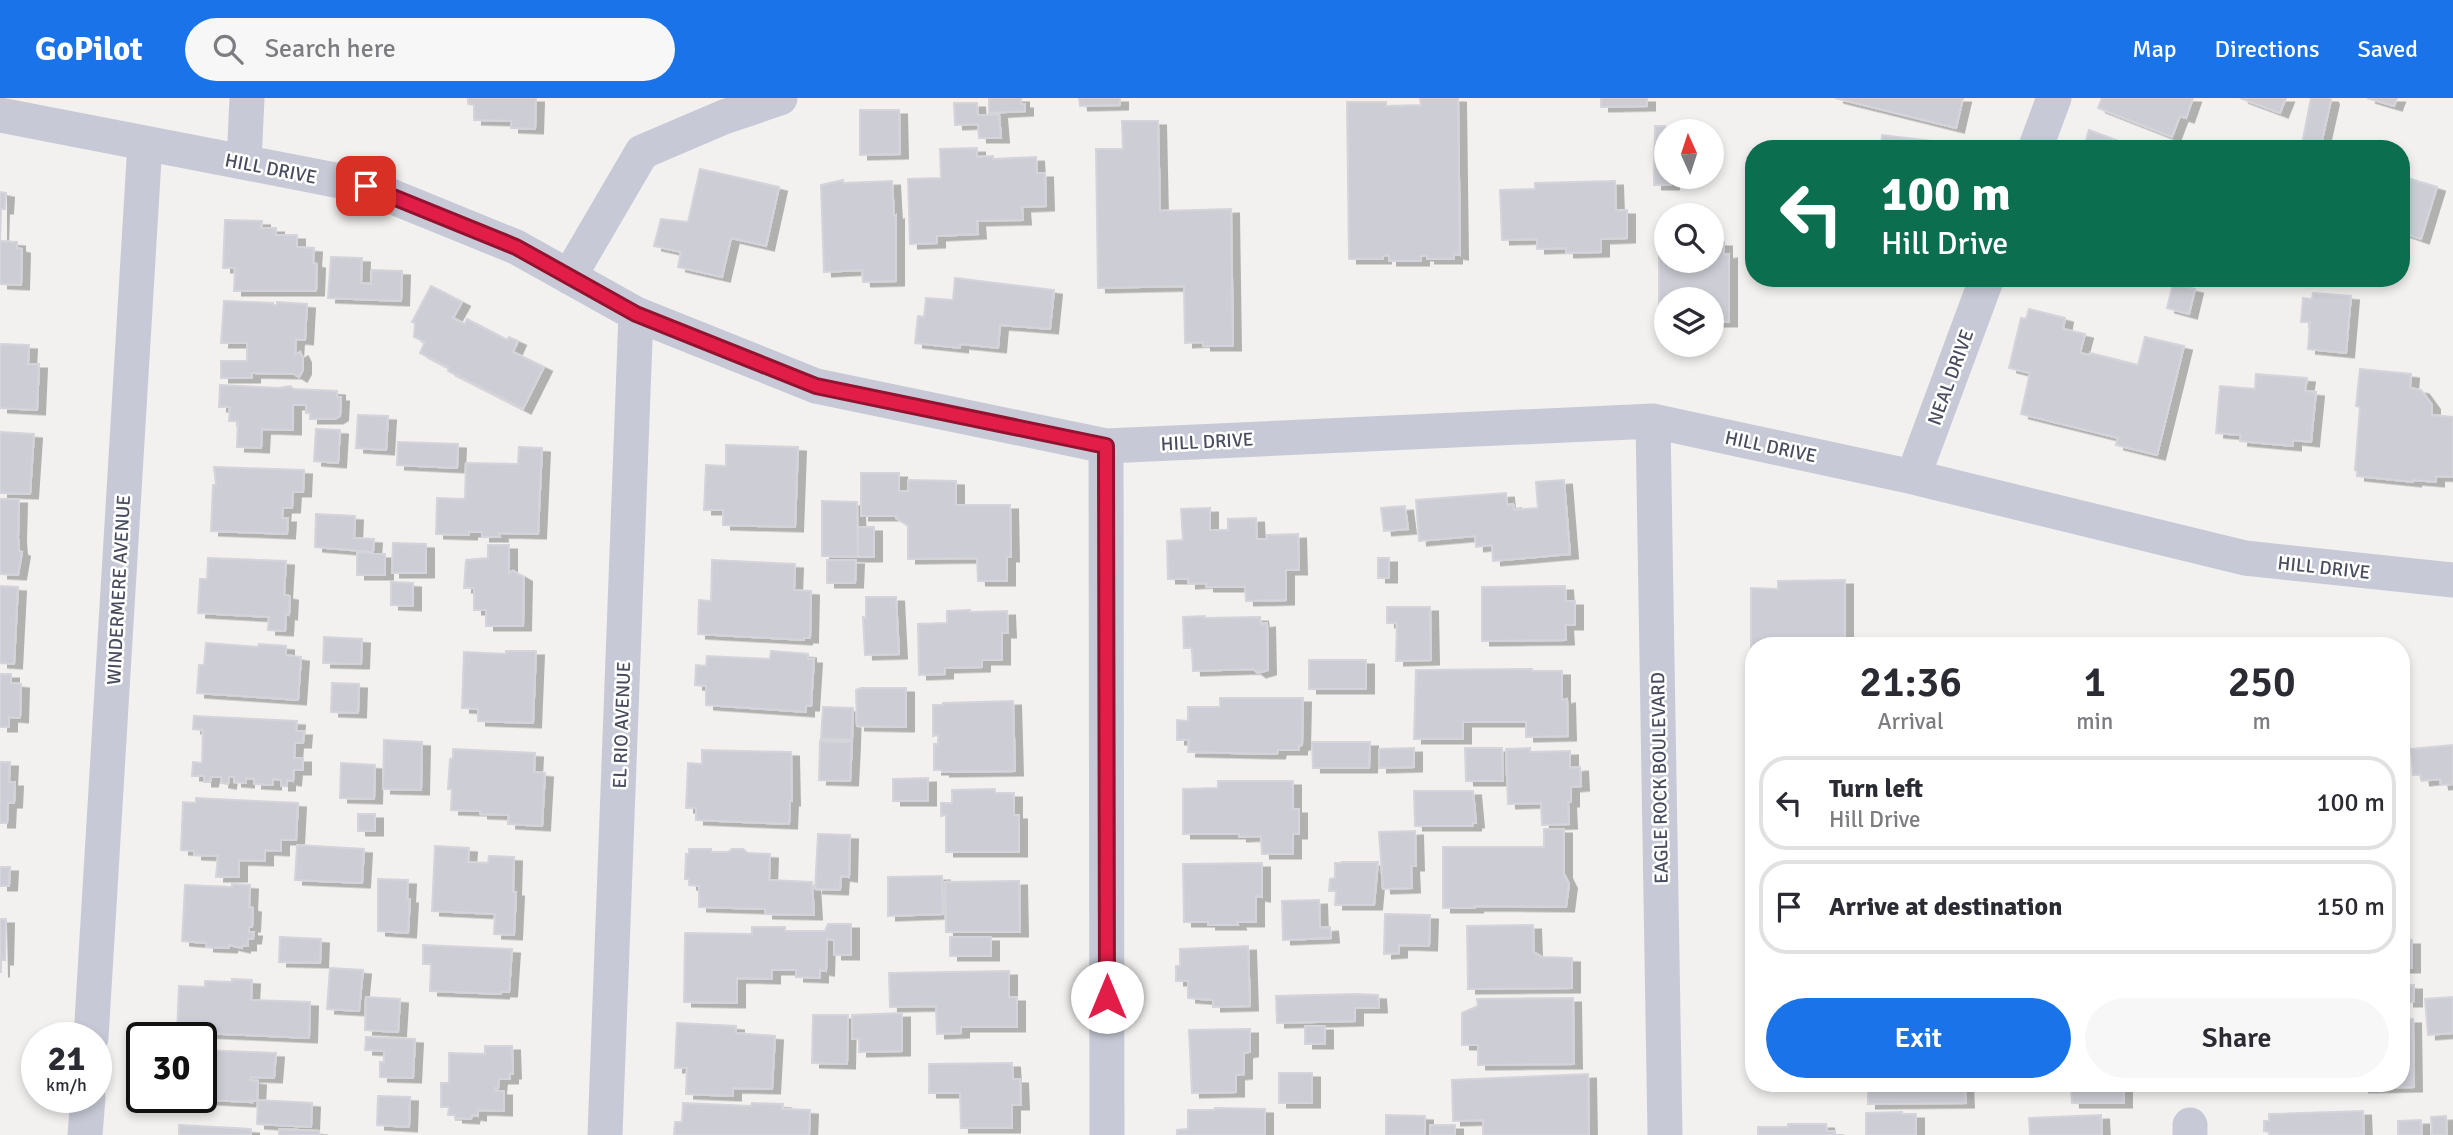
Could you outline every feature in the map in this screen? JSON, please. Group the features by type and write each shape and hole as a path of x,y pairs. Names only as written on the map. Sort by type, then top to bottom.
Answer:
{"street":[{"path":"244,162 247,98"},
{"path":"569,277 642,152 724,117 780,98"},
{"path":"2038,140 2054,98"},
{"name":"HILL DRIVE","path":"0,115 366,186 516,247 636,314 816,386 1106,446 1653,421 1913,477 2245,558 2453,580"},
{"name":"WINDERMERE AVENUE","path":"92,1022 145,142"},
{"name":"NEAL DRIVE","path":"1913,477 1984,287"},
{"name":"EL RIO AVENUE","path":"606,1135 636,314"},
{"name":"EAGLE ROCK BOULEVARD","path":"1653,421 1665,1135"},
{"path":"1106,446 1107,1135"},
{"path":"85,1135 87,1113"}],"building":[{"path":"468,98 536,98 535,129 511,128 511,121 474,120 474,105 468,104"},
{"path":"989,98 1021,98 1025,111 989,113"},
{"path":"1079,98 1120,98 1120,105 1080,106"},
{"path":"1420,98 1458,98 1460,255 1454,254 1454,259 1427,259 1427,256 1421,256 1421,261 1389,261 1389,255 1383,256 1383,259 1349,259 1347,102 1386,102 1386,106 1421,105"},
{"path":"1601,98 1647,98 1647,106 1601,107"},
{"path":"1835,98 1963,98 1956,128"},
{"path":"2102,98 2193,98 2186,118 2180,116 2172,137 2098,108"},
{"path":"2240,98 2286,98 2280,113"},
{"path":"2311,98 2330,98 2322,140 2303,140"},
{"path":"2367,98 2397,98 2394,106"},
{"path":"954,103 977,103 978,115 999,114 1001,138 979,138 978,124 955,125"},
{"path":"860,110 899,110 900,154 860,155"},
{"path":"1122,121 1158,121 1160,211 1231,209 1233,346 1203,346 1203,342 1185,343 1184,286 1098,288 1096,149 1123,149"},
{"path":"2089,130 2116,140 2086,140"},
{"path":"1882,135 1924,140 1882,140"},
{"path":"977,148 977,157 1036,157 1037,173 1045,173 1046,206 1022,207 1023,220 977,221 978,234 937,236 937,243 910,244 908,179 941,178 940,149"},
{"path":"700,169 779,187 766,246 731,238 722,277 678,267 681,252 654,246 661,219 688,222"},
{"path":"2410,179 2437,187 2421,239 2410,235"},
{"path":"843,180 843,183 892,181 894,216 896,215 896,281 863,282 862,270 824,272 821,185"},
{"path":"1615,181 1616,210 1627,210 1627,238 1601,239 1601,252 1566,253 1566,248 1537,249 1537,239 1502,240 1500,190 1535,189 1535,183"},
{"path":"0,192 6,193 5,209 1,209 0,241"},
{"path":"225,220 262,221 261,228 276,228 276,235 297,235 297,247 314,248 313,263 317,264 316,291 234,291 235,268 223,268"},
{"path":"0,241 17,242 17,248 22,249 21,285 0,284"},
{"path":"1729,254 1729,322 1724,322 1724,287 1659,287 1659,273 1724,273 1724,255"},
{"path":"331,257 362,258 361,283 371,284 372,270 402,271 401,301 328,298"},
{"path":"955,278 1054,290 1050,329 1000,325 998,348 960,344 960,348 915,343 918,316 924,317 926,298 953,300"},
{"path":"431,286 462,302 453,318 465,324 467,319 507,340 509,337 518,341 513,352 544,367 523,409 448,371 449,368 420,353 425,342 414,337 415,323 412,322"},
{"path":"2172,287 2195,289 2189,314 2167,308"},
{"path":"2313,293 2351,296 2346,353 2308,349 2310,322 2301,322 2303,298 2312,299"},
{"path":"224,301 273,305 277,305 277,302 307,304 305,340 296,339 295,355 300,352 303,358 303,370 299,377 294,374 252,373 252,378 221,378 221,361 247,361 247,343 221,343"},
{"path":"2029,309 2065,318 2063,329 2085,334 2080,353 2138,365 2145,337 2184,346 2157,455 2116,445 2118,438 2021,414 2030,373 2009,368 2021,318 2026,319"},
{"path":"0,344 29,345 28,364 39,364 37,410 0,408"},
{"path":"2360,369 2411,374 2410,388 2421,390 2432,405 2432,415 2453,417 2453,477 2436,476 2436,482 2413,482 2357,476 2355,470 2360,407 2356,406"},
{"path":"2256,374 2307,378 2305,391 2316,392 2311,442 2293,440 2293,446 2240,441 2241,435 2216,433 2220,386 2255,389"},
{"path":"220,385 279,388 290,386 294,389 337,391 337,397 341,397 340,416 335,419 310,419 310,413 306,413 306,405 293,405 293,430 262,429 261,448 237,447 238,421 229,421 230,407 219,407"},
{"path":"358,415 388,416 386,450 356,448"},
{"path":"316,429 340,430 338,463 314,461"},
{"path":"0,432 34,434 30,494 0,493"},
{"path":"398,442 458,444 457,468 397,465"},
{"path":"726,445 798,447 795,527 723,525 723,510 704,510 706,465 726,466"},
{"path":"519,447 542,448 538,534 499,533 500,537 482,537 482,532 469,532 469,535 436,534 437,498 465,499 466,463 518,464"},
{"path":"214,467 304,470 303,492 293,492 292,508 283,508 282,518 288,518 287,534 211,531 213,485 216,485"},
{"path":"861,473 899,473 899,491 908,491 908,480 956,481 956,505 1010,505 1011,557 1007,557 1007,581 978,581 977,558 908,559 908,526 896,516 861,516"},
{"path":"1564,480 1570,554 1493,561 1492,545 1476,547 1475,536 1419,541 1416,500 1506,493 1507,505 1513,504 1514,510 1538,508 1536,482"},
{"path":"0,499 19,499 18,537 19,551 22,552 18,575 0,574"},
{"path":"822,501 857,502 858,557 822,556"},
{"path":"1405,506 1408,529 1384,531 1381,508"},
{"path":"1210,508 1210,530 1228,530 1228,519 1256,518 1257,539 1267,539 1267,535 1298,534 1299,570 1286,570 1286,600 1246,601 1245,587 1206,587 1206,583 1188,584 1188,579 1168,579 1167,541 1183,540 1181,509"},
{"path":"316,514 355,516 354,538 374,539 373,552 315,547"},
{"path":"858,527 874,527 874,557 858,557"},
{"path":"393,543 426,544 426,573 392,573"},
{"path":"488,545 509,545 509,573 513,571 524,577 523,626 486,626 486,610 474,610 474,588 464,588 466,560 488,558"},
{"path":"357,552 385,554 385,575 357,575"},
{"path":"208,558 286,561 284,595 290,596 285,631 268,630 269,617 198,613 200,579 207,579"},
{"path":"1378,558 1389,558 1389,578 1378,578"},
{"path":"712,560 795,564 794,590 811,591 810,638 804,640 698,634 699,600 711,601"},
{"path":"827,560 856,560 855,583 827,583"},
{"path":"1845,580 1845,637 1751,637 1751,588 1778,589 1778,581"},
{"path":"391,582 413,583 413,606 391,605"},
{"path":"0,586 18,587 14,664 0,663"},
{"path":"1565,586 1566,601 1575,601 1575,625 1565,625 1566,640 1482,641 1482,587"},
{"path":"866,597 896,597 899,654 865,655 863,617 866,618"},
{"path":"1387,607 1430,607 1431,660 1396,661 1397,623 1387,623"},
{"path":"947,611 1007,611 1008,633 1002,633 1002,660 982,660 982,667 945,668 945,674 919,675 918,624 947,623"},
{"path":"1183,617 1260,617 1261,624 1267,623 1268,670 1258,673 1253,669 1193,671 1192,648 1184,648"},
{"path":"324,637 362,639 361,664 323,663"},
{"path":"206,643 286,646 286,655 301,657 298,700 197,693 199,665 204,665"},
{"path":"506,651 536,651 533,723 478,721 478,709 462,708 464,652 506,654"},
{"path":"771,651 808,654 808,659 814,659 811,706 806,706 806,712 706,705 706,686 695,685 696,665 706,666 707,656 770,659"},
{"path":"1309,660 1366,660 1366,689 1309,689"},
{"path":"1416,670 1562,671 1562,700 1567,699 1568,736 1526,737 1526,722 1463,722 1463,739 1414,739"},
{"path":"0,674 11,674 11,683 21,684 20,718 9,717 9,727 0,727"},
{"path":"332,683 359,684 358,713 331,712"},
{"path":"906,688 906,727 857,726 856,690"},
{"path":"1220,698 1303,698 1302,745 1299,750 1278,750 1277,754 1188,752 1189,740 1177,740 1177,720 1188,721 1188,707 1220,707"},
{"path":"1013,701 1015,771 934,770 934,744 938,744 938,735 933,736 933,705"},
{"path":"823,707 853,708 852,740 821,739"},
{"path":"194,716 297,721 296,731 304,731 303,743 295,743 294,758 303,758 303,770 294,770 293,781 287,780 287,786 281,786 281,780 273,779 273,785 254,784 254,779 246,778 246,783 234,782 234,777 229,777 228,784 221,783 221,777 211,777 210,782 204,782 204,776 192,776 193,762 202,763 203,730 193,729"},
{"path":"384,740 422,742 421,790 383,789"},
{"path":"820,741 852,742 850,781 819,780"},
{"path":"1312,742 1370,742 1369,768 1313,768"},
{"path":"2453,745 2453,784 2441,785 2440,779 2422,781 2421,775 2413,775 2411,749"},
{"path":"1414,748 1414,767 1379,768 1379,749"},
{"path":"1465,748 1502,748 1503,781 1466,781"},
{"path":"1530,748 1530,752 1570,751 1570,768 1580,767 1581,786 1571,787 1571,802 1568,802 1569,824 1542,825 1541,803 1508,804 1506,749"},
{"path":"453,749 535,753 534,772 545,773 542,826 508,824 509,815 451,810 452,789 448,789"},
{"path":"702,750 791,752 792,801 789,824 696,820 696,808 686,808 688,763 702,764"},
{"path":"0,762 10,762 9,782 15,782 14,803 8,803 7,823 0,823"},
{"path":"341,763 375,765 374,799 340,798"},
{"path":"928,778 928,801 893,801 893,779"},
{"path":"1218,781 1293,781 1293,809 1299,809 1299,834 1293,834 1293,854 1262,854 1261,836 1183,834 1183,789 1218,788"},
{"path":"995,789 995,793 1014,793 1014,815 1019,815 1019,852 946,852 946,815 941,816 941,803 952,803 952,790"},
{"path":"1414,791 1473,791 1476,823 1473,823 1473,826 1415,826"},
{"path":"196,798 298,803 296,840 281,840 281,851 265,850 265,861 239,860 239,877 216,877 218,856 194,855 194,851 181,850 183,802 196,803"},
{"path":"358,814 375,814 375,831 358,831"},
{"path":"1544,829 1564,829 1564,874 1569,884 1566,907 1443,908 1443,847 1544,847"},
{"path":"1415,831 1416,866 1411,866 1412,888 1383,889 1379,832"},
{"path":"818,834 850,835 849,877 841,876 840,890 815,889"},
{"path":"297,845 364,849 362,883 295,880"},
{"path":"435,846 469,848 468,862 488,863 489,856 514,857 514,935 494,934 495,914 432,911"},
{"path":"689,849 728,852 732,849 743,849 748,853 770,854 769,880 812,882 814,915 765,914 765,909 699,907 699,886 689,885 689,879 685,879 686,854 689,854"},
{"path":"1378,862 1374,905 1335,905 1336,891 1329,891 1330,879 1335,878 1335,863"},
{"path":"1262,863 1262,897 1256,896 1256,922 1208,925 1208,922 1184,922 1183,864"},
{"path":"0,867 10,867 9,886 0,886"},
{"path":"942,876 943,914 888,916 888,877"},
{"path":"378,879 408,880 408,933 378,931"},
{"path":"1019,881 1020,932 946,932 945,882"},
{"path":"232,884 250,885 249,907 253,908 252,927 249,927 249,932 254,932 253,939 248,939 248,946 206,947 206,943 182,941 185,885 232,887"},
{"path":"1319,900 1320,928 1330,927 1331,938 1283,940 1282,901"},
{"path":"1385,914 1430,915 1429,946 1399,945 1399,953 1384,954"},
{"path":"0,919 6,919 5,960 1,960 1,973"},
{"path":"828,924 851,924 851,955 834,955 834,940 827,939 826,971 820,970 820,978 796,977 796,970 772,970 772,979 737,978 737,1003 684,1002 685,933 752,934 752,927 785,927 785,931 825,931"},
{"path":"1533,925 1534,952 1542,957 1572,958 1572,988 1468,989 1467,926"},
{"path":"280,937 321,939 320,963 279,962"},
{"path":"950,937 991,937 991,956 950,956"},
{"path":"2410,940 2412,940 2410,968"},
{"path":"423,945 512,949 509,992 501,994 430,991 431,964 423,964"},
{"path":"1248,946 1250,1006 1213,1007 1213,1000 1188,998 1188,981 1176,981 1176,966 1180,966 1180,949"},
{"path":"330,968 363,970 359,1011 327,1009"},
{"path":"1009,971 1009,997 1017,997 1017,1027 961,1027 961,1033 937,1034 936,1006 890,1007 889,973"},
{"path":"232,979 252,980 251,1000 310,1002 309,1038 217,1034 217,1022 177,1022 179,986 205,987 205,981 232,982"},
{"path":"2410,985 2414,985 2414,1002 2410,1002"},
{"path":"1378,995 1379,1008 1355,1008 1355,1021 1277,1023 1276,996"},
{"path":"366,997 400,999 398,1032 365,1030"},
{"path":"2453,997 2453,1033 2428,1035 2425,999"},
{"path":"1573,998 1574,1064 1478,1065 1478,1045 1462,1045 1462,1013 1478,1006 1477,999"},
{"path":"902,1013 902,1051 859,1052 859,1039 852,1039 852,1015"},
{"path":"813,1015 848,1015 847,1064 812,1063"},
{"path":"2410,1019 2413,1019 2414,1087 2410,1087"},
{"path":"677,1023 736,1026 736,1033 775,1036 772,1089 733,1088 733,1096 686,1094 687,1068 675,1068"},
{"path":"1305,1026 1325,1026 1325,1044 1305,1044"},
{"path":"1250,1029 1250,1052 1244,1053 1244,1074 1236,1075 1236,1092 1192,1093 1189,1030"},
{"path":"366,1037 415,1039 413,1078 380,1077 380,1062 384,1062 384,1051 365,1050"},
{"path":"485,1046 512,1046 513,1074 510,1074 510,1079 499,1079 498,1089 495,1088 495,1091 504,1091 504,1111 478,1110 478,1116 472,1115 471,1119 448,1115 449,1107 441,1107 441,1083 449,1083 449,1053 485,1054"},
{"path":"217,1051 276,1053 274,1078 251,1077 250,1080 258,1081 257,1101 217,1100"},
{"path":"1012,1063 1013,1079 1020,1079 1021,1105 1012,1105 1012,1128 961,1128 960,1093 929,1093 929,1064"},
{"path":"1279,1073 1312,1073 1312,1103 1279,1103"},
{"path":"1588,1074 1589,1135 1483,1135 1483,1120 1453,1121 1452,1080"},
{"path":"1868,1092 1965,1092 1966,1103 1868,1104"},
{"path":"2071,1092 2124,1092 2124,1103 2072,1103"},
{"path":"378,1096 410,1097 409,1127 377,1125"},
{"path":"258,1100 312,1103 311,1127 257,1124"},
{"path":"683,1103 751,1106 752,1103 783,1104 782,1109 810,1110 809,1135 674,1135 675,1122 682,1122"},
{"path":"1265,1109 1265,1135 1177,1135 1177,1130 1188,1129 1188,1110"},
{"path":"2363,1111 2364,1135 2269,1135 2269,1132 2264,1131 2264,1121 2269,1121 2269,1114"},
{"path":"1866,1113 1916,1114 1916,1135 1866,1135"},
{"path":"1386,1115 1425,1116 1425,1135 1386,1135"},
{"path":"2101,1115 2102,1135 2030,1135 2029,1118"},
{"path":"2446,1116 2447,1135 2432,1135 2431,1117"},
{"path":"2421,1120 2422,1135 2398,1135 2398,1121"},
{"path":"1788,1124 1826,1124 1827,1131 1835,1131 1835,1135 1758,1135 1758,1127 1788,1127"},
{"path":"179,1125 251,1129 251,1135 179,1135"},
{"path":"1430,1125 1455,1125 1455,1135 1430,1135"},
{"path":"279,1129 319,1131 320,1135 279,1135"}],"route":[{"path":"366,186 516,247 636,314 816,386 1106,446 1107,997"}]}
